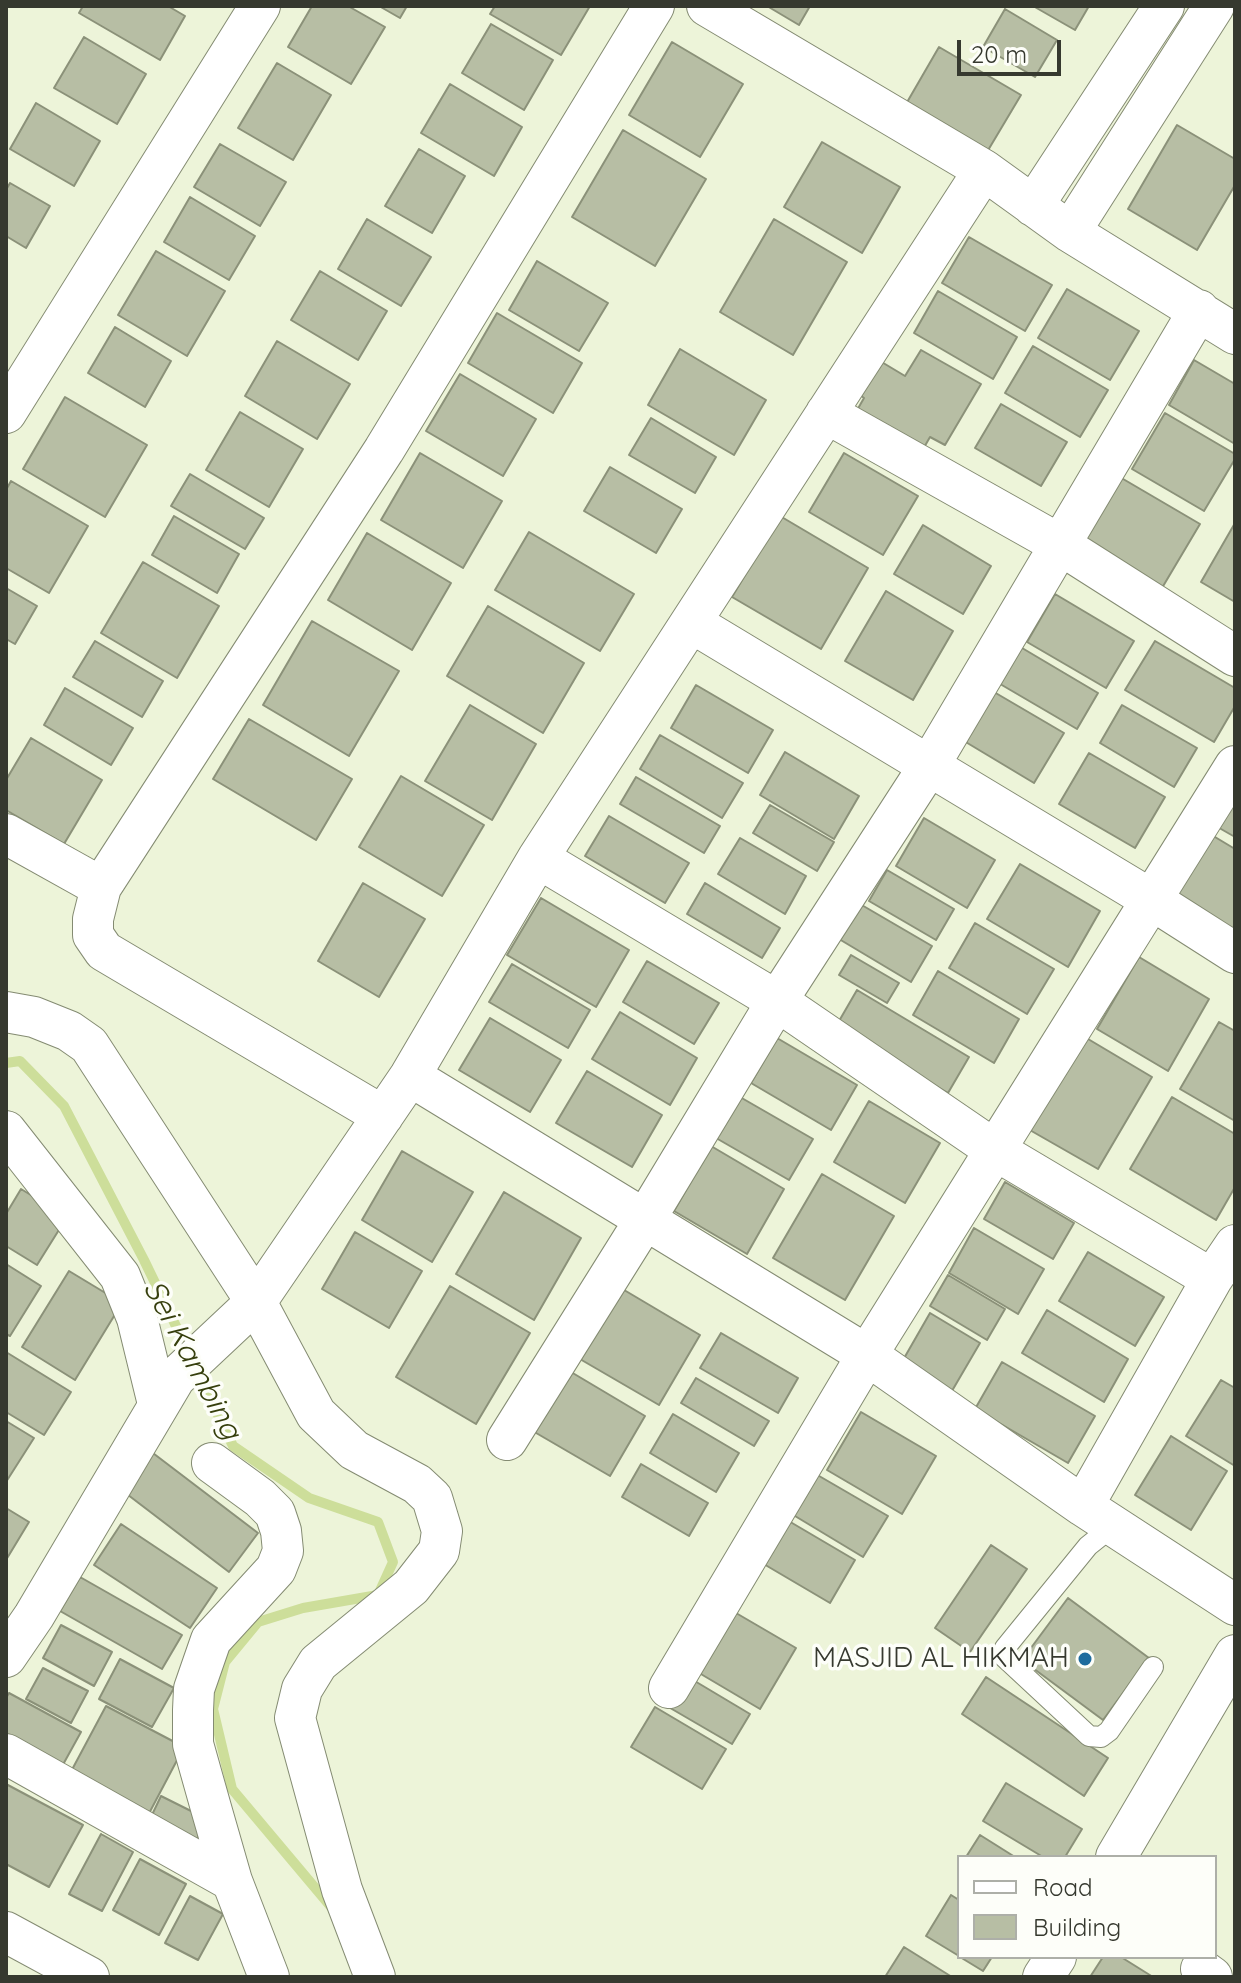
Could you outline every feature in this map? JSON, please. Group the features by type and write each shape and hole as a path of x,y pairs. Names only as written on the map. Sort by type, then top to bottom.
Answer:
{"street":[{"path":"6,413 260,6"},
{"path":"383,1116 104,951 93,935 93,919 101,887 384,450 654,6"},
{"path":"707,6 984,170 1070,232 1235,334"},
{"path":"1033,206 1164,6"},
{"path":"1070,232 1214,6"},
{"path":"6,1657 20,1606 166,1391 256,1302 410,1076 538,858 984,170"},
{"path":"507,1440 777,1001 929,766 1199,310"},
{"path":"826,413 1059,544 1235,656"},
{"path":"692,623 1235,953"},
{"path":"669,1688 867,1355 1235,766"},
{"path":"6,834 101,887"},
{"path":"538,858 777,1001 995,1150 1212,1279"},
{"path":"6,1012 34,1017 69,1031 89,1045 256,1302 316,1414 354,1450 417,1484 432,1498 442,1531 439,1551 411,1587 318,1663 302,1689 295,1718 342,1890 375,1977"},
{"path":"410,1076 867,1355 1098,1516 1235,1605"},
{"path":"6,1131 120,1276 166,1391"},
{"path":"1098,1516 1212,1279 1235,1245"},
{"path":"212,1463 249,1489 275,1513 281,1531 283,1551 276,1569 211,1640 194,1689 193,1744 232,1881 269,1977"},
{"path":"1117,1855 1235,1655"},
{"path":"6,1754 232,1881"},
{"path":"6,1932 89,1977"},
{"path":"1043,1977 1055,1959"}],"lane":[{"path":"1098,1516 1088,1546 1005,1648 1003,1656 1089,1736 1101,1737 1109,1731 1153,1667"}],"building":[{"path":"83,6 168,6 185,16 160,60 79,13"},
{"path":"312,6 348,6 385,27 351,84 288,47"},
{"path":"379,6 407,6 400,18"},
{"path":"495,6 590,6 561,55 490,14"},
{"path":"767,6 810,6 799,25"},
{"path":"1033,6 1089,6 1075,30"},
{"path":"1005,9 1057,40 1035,77 983,47"},
{"path":"491,24 553,60 524,110 462,73"},
{"path":"84,37 146,74 117,124 54,88"},
{"path":"672,42 743,84 700,157 629,115"},
{"path":"939,47 1021,95 987,152 906,104"},
{"path":"277,63 331,95 293,160 238,128"},
{"path":"450,84 522,127 494,176 421,133"},
{"path":"36,103 100,141 74,186 10,149"},
{"path":"1177,125 1235,159 1235,185 1197,250 1128,209"},
{"path":"623,130 706,179 655,266 572,217"},
{"path":"822,142 900,187 862,253 784,207"},
{"path":"220,144 286,182 260,226 194,187"},
{"path":"419,149 465,176 432,233 385,206"},
{"path":"10,183 50,206 26,248 6,236 6,190"},
{"path":"190,197 255,236 229,280 164,242"},
{"path":"367,219 431,257 401,306 338,269"},
{"path":"774,219 847,262 793,355 720,312"},
{"path":"969,237 1052,285 1025,331 942,283"},
{"path":"156,251 225,291 187,356 118,315"},
{"path":"537,261 608,303 579,351 509,310"},
{"path":"320,271 387,311 358,360 291,320"},
{"path":"1067,289 1139,331 1110,380 1038,338"},
{"path":"938,291 1017,337 993,379 914,333"},
{"path":"497,313 582,363 553,413 468,363"},
{"path":"115,327 171,361 145,407 88,373"},
{"path":"277,341 350,384 317,439 245,396"},
{"path":"1033,346 1108,390 1080,437 1005,393"},
{"path":"680,349 766,400 734,455 648,405"},
{"path":"921,350 981,384 945,445 930,437 918,458 852,419 864,398 856,392 875,358 905,376"},
{"path":"1194,360 1235,384 1235,444 1169,405"},
{"path":"460,374 536,419 503,476 426,431"},
{"path":"65,397 147,445 105,517 23,469"},
{"path":"1001,404 1067,442 1041,486 975,448"},
{"path":"240,412 303,449 269,507 206,470"},
{"path":"1165,413 1235,454 1204,511 1132,469"},
{"path":"651,418 716,457 695,493 629,455"},
{"path":"420,453 502,501 463,568 381,520"},
{"path":"844,453 918,496 883,555 809,512"},
{"path":"610,467 682,509 656,553 584,511"},
{"path":"190,474 264,518 245,549 171,506"},
{"path":"1118,476 1200,524 1159,593 1078,545"},
{"path":"11,481 88,526 49,593 6,568 6,490"},
{"path":"174,516 239,554 217,593 152,555"},
{"path":"780,516 868,568 821,649 732,597"},
{"path":"1235,523 1235,602 1201,582"},
{"path":"923,525 991,566 963,614 894,574"},
{"path":"529,532 634,594 600,651 495,590"},
{"path":"367,533 451,583 412,650 328,600"},
{"path":"143,562 219,606 177,678 101,633"},
{"path":"6,588 37,606 15,644 6,639"},
{"path":"886,591 953,631 913,700 845,661"},
{"path":"1055,594 1134,641 1106,688 1027,642"},
{"path":"488,606 584,663 543,733 447,676"},
{"path":"312,621 399,671 349,756 263,705"},
{"path":"95,641 163,681 142,717 73,677"},
{"path":"1155,641 1235,688 1235,706 1214,742 1125,690"},
{"path":"1017,645 1098,693 1077,729 995,681"},
{"path":"696,685 773,730 748,773 671,728"},
{"path":"65,688 133,728 111,765 44,725"},
{"path":"994,692 1064,733 1034,783 964,741"},
{"path":"470,705 536,744 492,820 425,781"},
{"path":"1122,705 1197,748 1174,787 1100,743"},
{"path":"249,719 352,779 316,840 213,779"},
{"path":"660,735 743,783 722,818 640,769"},
{"path":"31,738 102,780 64,844 6,810 6,780"},
{"path":"785,752 859,796 834,839 760,795"},
{"path":"1089,753 1165,797 1135,848 1059,804"},
{"path":"401,776 484,825 442,896 359,847"},
{"path":"636,777 720,826 704,853 620,804"},
{"path":"1235,794 1235,837 1214,825"},
{"path":"770,805 834,842 817,871 753,833"},
{"path":"609,816 689,863 665,903 585,856"},
{"path":"924,818 995,860 967,908 896,866"},
{"path":"1210,834 1235,849 1235,932 1174,896"},
{"path":"740,838 806,876 785,914 718,874"},
{"path":"1020,864 1100,911 1068,967 987,919"},
{"path":"887,870 954,909 936,940 869,901"},
{"path":"363,883 425,919 379,997 318,961"},
{"path":"705,883 780,928 762,958 687,914"},
{"path":"541,898 629,950 596,1007 507,955"},
{"path":"860,904 932,946 911,982 839,939"},
{"path":"975,923 1054,969 1027,1014 949,968"},
{"path":"851,955 899,983 887,1003 839,975"},
{"path":"1139,957 1209,999 1168,1071 1097,1029"},
{"path":"647,961 719,1003 694,1044 623,1002"},
{"path":"512,964 590,1010 568,1048 489,1002"},
{"path":"938,971 1019,1019 994,1063 913,1015"},
{"path":"857,990 969,1057 948,1093 835,1028"},
{"path":"620,1012 697,1058 670,1105 592,1059"},
{"path":"490,1018 561,1060 530,1112 459,1070"},
{"path":"1219,1022 1235,1031 1235,1121 1180,1089"},
{"path":"1083,1036 1152,1077 1098,1169 1028,1129"},
{"path":"777,1038 857,1085 831,1130 751,1083"},
{"path":"587,1071 662,1115 632,1167 556,1123"},
{"path":"740,1097 813,1139 789,1180 716,1138"},
{"path":"1172,1097 1235,1134 1235,1187 1216,1220 1130,1169"},
{"path":"869,1101 940,1143 905,1203 834,1162"},
{"path":"711,1146 784,1189 747,1254 674,1211"},
{"path":"402,1151 473,1192 432,1262 362,1220"},
{"path":"822,1174 894,1216 845,1300 773,1258"},
{"path":"1005,1182 1074,1223 1053,1259 984,1219"},
{"path":"21,1189 67,1217 37,1265 6,1246 6,1214"},
{"path":"504,1192 581,1238 534,1320 456,1274"},
{"path":"974,1228 1044,1269 1018,1314 949,1273"},
{"path":"355,1232 422,1271 389,1328 322,1289"},
{"path":"1088,1252 1164,1297 1135,1346 1059,1301"},
{"path":"6,1264 41,1286 10,1336 6,1334"},
{"path":"69,1271 122,1303 75,1380 22,1347"},
{"path":"948,1275 1005,1309 987,1340 930,1306"},
{"path":"614,1284 700,1335 659,1405 573,1355"},
{"path":"450,1286 530,1333 476,1424 396,1377"},
{"path":"1047,1310 1128,1359 1104,1402 1022,1353"},
{"path":"930,1313 980,1343 949,1396 899,1367"},
{"path":"721,1333 798,1378 778,1413 700,1368"},
{"path":"6,1352 71,1392 44,1435 6,1412"},
{"path":"1002,1362 1095,1416 1068,1463 975,1409"},
{"path":"566,1369 645,1416 610,1476 531,1430"},
{"path":"696,1378 769,1421 754,1446 681,1403"},
{"path":"1221,1380 1235,1388 1235,1466 1186,1436"},
{"path":"861,1412 936,1456 902,1514 827,1470"},
{"path":"673,1414 739,1453 716,1492 650,1453"},
{"path":"6,1421 34,1438 6,1482"},
{"path":"1171,1436 1227,1471 1191,1530 1135,1495"},
{"path":"145,1447 258,1533 229,1572 115,1485"},
{"path":"641,1464 708,1503 689,1536 622,1497"},
{"path":"814,1473 888,1516 863,1557 790,1513"},
{"path":"6,1508 29,1522 6,1560"},
{"path":"787,1520 855,1560 830,1603 762,1563"},
{"path":"121,1524 217,1588 190,1628 94,1565"},
{"path":"991,1545 1027,1569 970,1652 935,1628"},
{"path":"80,1577 182,1635 162,1669 60,1611"},
{"name":"MASJID AL HIKMAH","path":"1068,1598 1149,1658 1103,1720 1022,1660"},
{"path":"724,1606 796,1648 760,1709 689,1667"},
{"path":"61,1625 112,1652 94,1686 43,1658"},
{"path":"120,1659 174,1688 152,1727 99,1699"},
{"path":"43,1668 88,1691 71,1723 26,1699"},
{"path":"683,1674 750,1714 732,1744 665,1705"},
{"path":"986,1677 1108,1758 1084,1796 962,1714"},
{"path":"9,1693 81,1732 60,1770 6,1741 6,1698"},
{"path":"106,1706 184,1747 145,1821 67,1779"},
{"path":"655,1707 726,1749 702,1789 631,1747"},
{"path":"1006,1783 1082,1829 1066,1855 1040,1855 983,1821"},
{"path":"6,1784 83,1825 49,1887 6,1864"},
{"path":"161,1796 207,1819 196,1842 150,1819"},
{"path":"101,1834 133,1852 102,1911 69,1894"},
{"path":"980,1835 1012,1855 967,1855"},
{"path":"140,1859 186,1884 159,1935 113,1910"},
{"path":"951,1895 957,1899 957,1955 926,1936"},
{"path":"190,1896 223,1914 198,1960 165,1943"},
{"path":"904,1947 952,1977 885,1977"},
{"path":"963,1959 991,1959 983,1971"},
{"path":"1102,1959 1124,1959 1153,1977 1090,1977"}],"waterway":[{"name":"Sei Kambing","path":"6,1063 20,1061 64,1106 189,1353"},
{"name":"Sei Kambing","path":"197,1371 233,1446 309,1498 378,1522 393,1562 378,1595 303,1608 258,1622 225,1662 213,1709 232,1789 332,1908"}],"place":[{"name":"MASJID AL HIKMAH","path":"1085,1659"}]}
